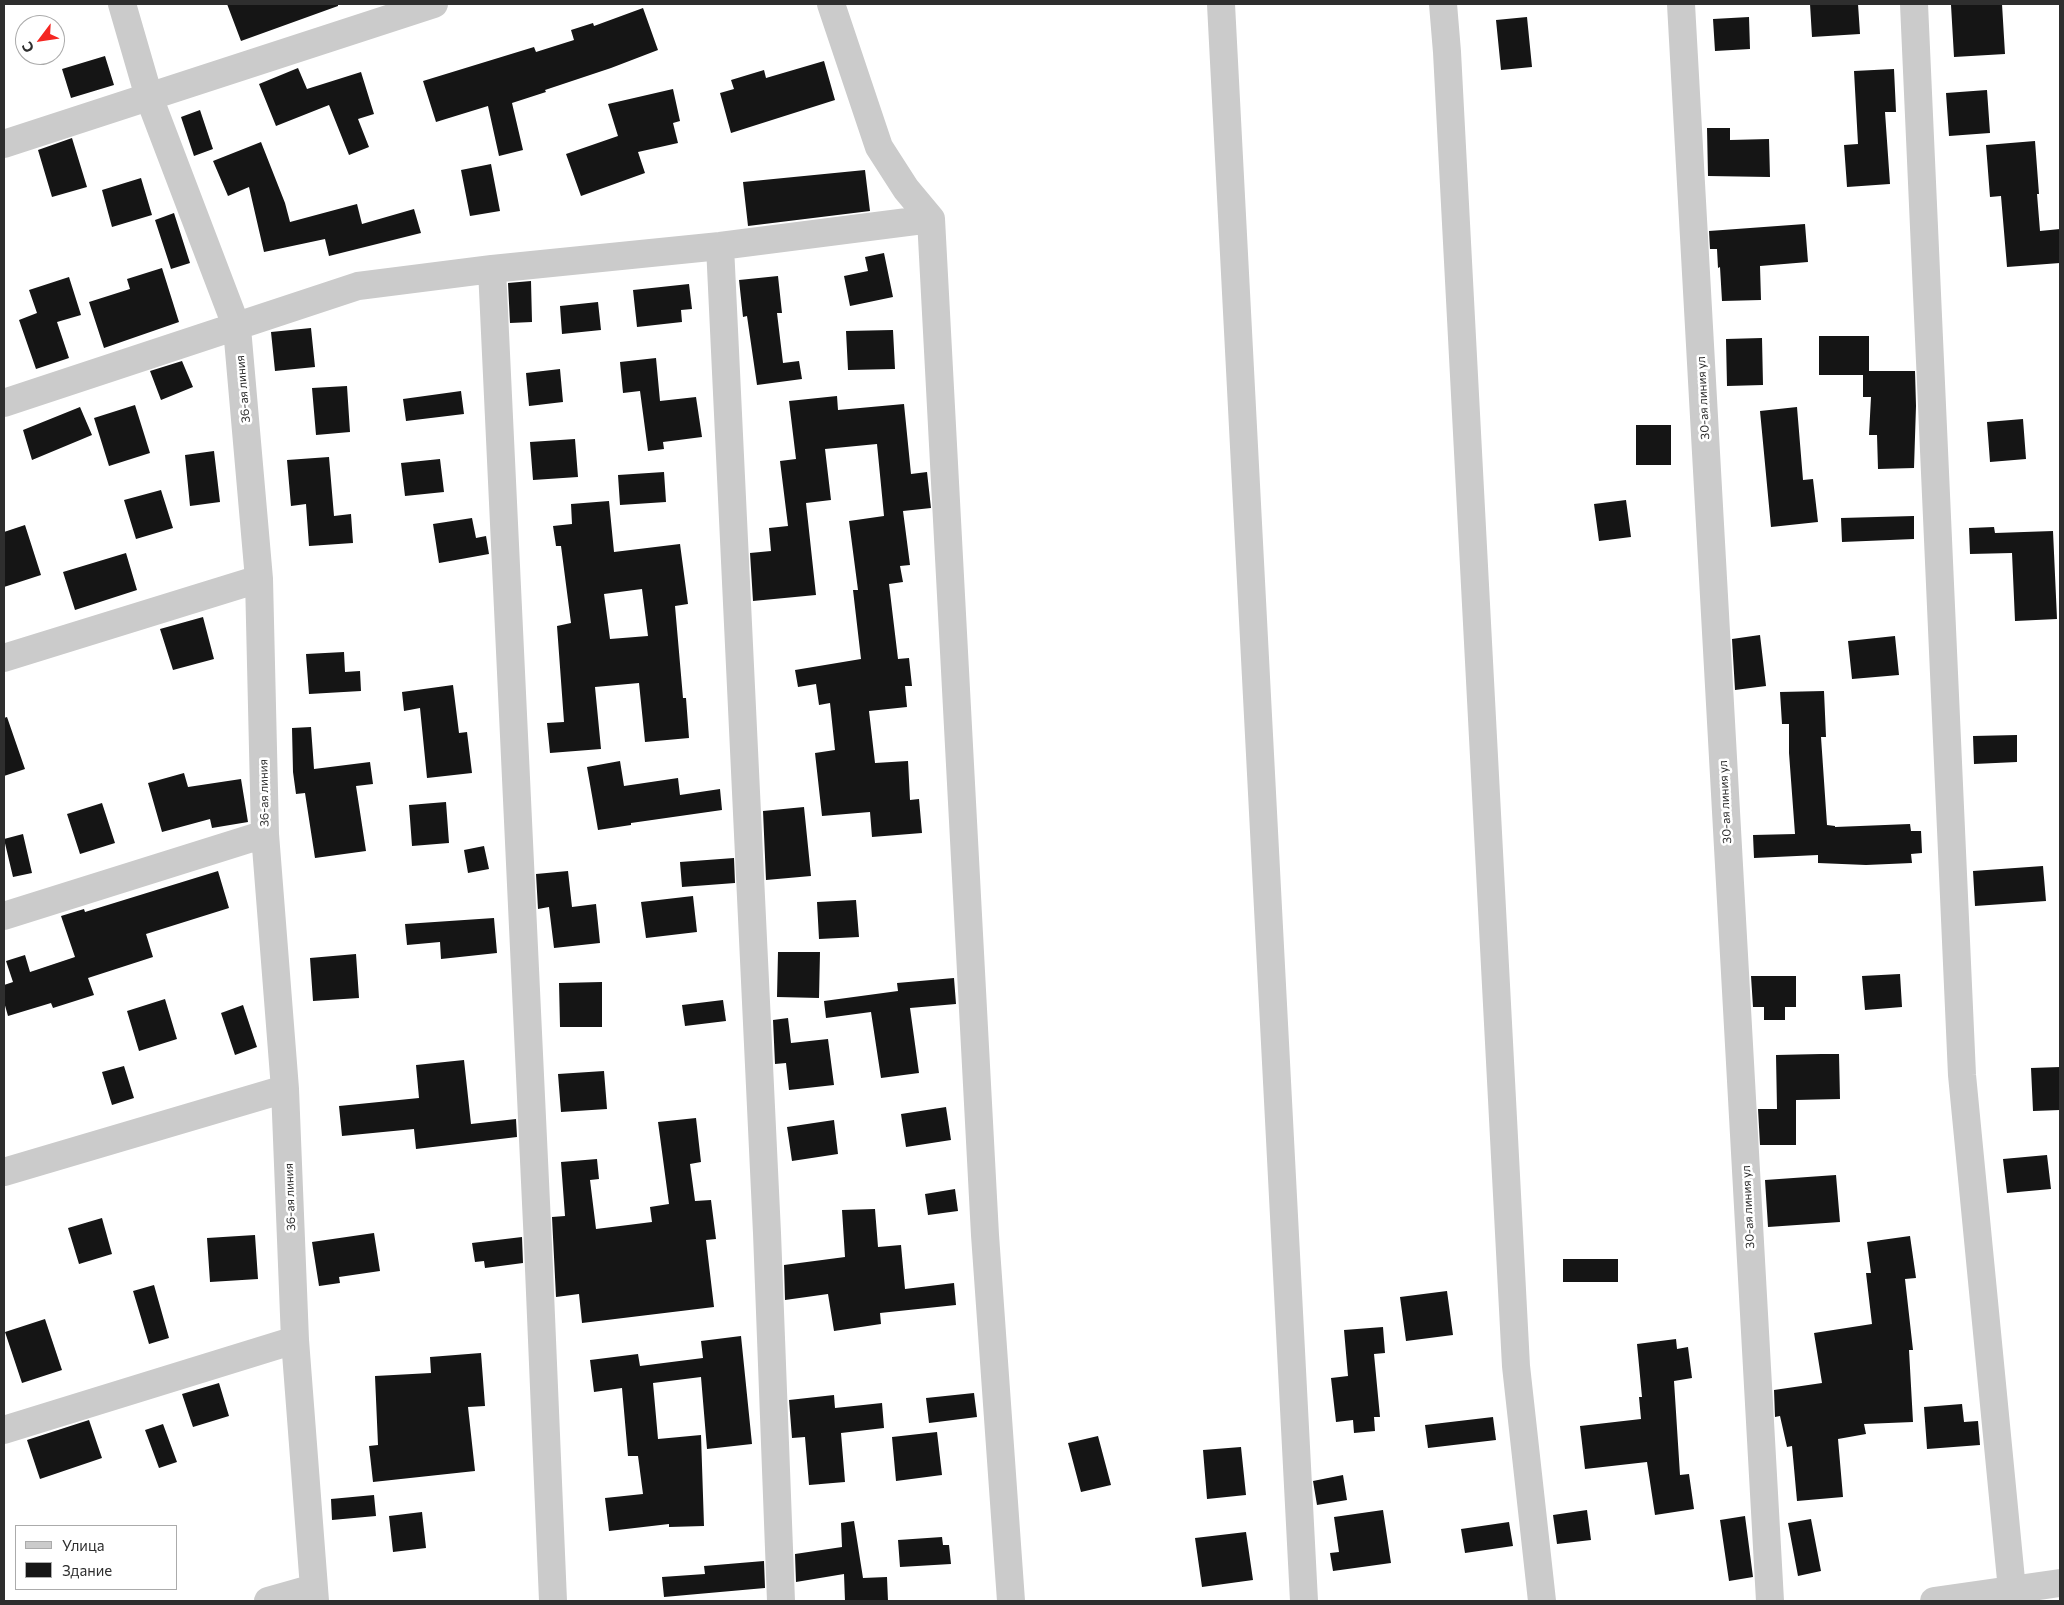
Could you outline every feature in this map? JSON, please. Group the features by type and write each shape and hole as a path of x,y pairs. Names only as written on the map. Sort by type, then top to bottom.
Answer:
{"street":[{"name":"36-ая линия","path":"122,4 150,98 237,328 259,579 265,834 285,1089 296,1340 314,1594"},
{"path":"4,144 434,4"},
{"path":"831,4 879,147 906,189 931,219 985,1235 1011,1601"},
{"path":"1221,4 1304,1601"},
{"path":"1443,4 1449,82 1516,1366 1542,1601"},
{"name":"30-ая линия ул","path":"1681,4 1770,1601"},
{"path":"1914,4 1962,1074 2012,1590"},
{"path":"4,403 237,328 358,286 492,269 720,246 931,219"},
{"path":"720,246 766,1223 781,1601"},
{"path":"492,269 553,1601"},
{"path":"4,658 259,579"},
{"path":"4,916 265,834"},
{"path":"4,1172 285,1089"},
{"path":"4,1430 296,1340"},
{"path":"1934,1601 2060,1583"},
{"path":"268,1601 314,1594"}],"building":[{"path":"227,4 338,4 338,6 241,41"},
{"path":"1810,4 1858,4 1860,34 1812,37"},
{"path":"2002,4 2005,54 1954,57 1951,5"},
{"path":"643,8 658,50 512,103 523,150 499,156 488,106 436,122 423,81 534,47 536,52 574,40 571,30 593,23 594,26"},
{"path":"1527,17 1532,67 1501,70 1496,20"},
{"path":"1749,17 1750,49 1715,51 1713,19"},
{"path":"105,56 114,85 71,98 62,69"},
{"path":"824,61 835,100 731,133 720,93 734,89 731,80 764,70 766,78"},
{"path":"298,68 307,89 361,72 374,114 358,119 369,147 349,155 329,105 276,126 259,84"},
{"path":"1894,69 1896,112 1885,112 1890,184 1847,187 1844,145 1858,144 1854,71"},
{"path":"673,89 680,121 673,123 678,143 638,152 645,173 581,196 566,154 618,136 608,104"},
{"path":"1987,90 1990,133 1949,136 1946,93"},
{"path":"200,110 213,149 194,156 181,117"},
{"path":"1707,128 1730,128 1730,140 1769,139 1770,177 1708,176"},
{"path":"72,138 87,187 52,197 38,150"},
{"path":"2035,141 2040,231 2060,229 2060,263 2007,267 2001,196 1990,197 1986,145"},
{"path":"261,142 285,203 290,222 357,204 362,224 414,209 421,233 329,256 325,239 264,252 249,187 228,196 213,161"},
{"path":"491,164 500,211 470,216 461,170"},
{"path":"865,170 870,211 748,226 743,182"},
{"path":"141,178 152,215 112,227 102,190"},
{"path":"174,213 190,263 171,269 155,220"},
{"path":"1805,224 1808,262 1760,266 1761,300 1722,301 1717,249 1710,249 1709,231"},
{"path":"884,253 893,297 850,306 844,276 868,271 865,257"},
{"path":"162,268 179,322 104,348 89,302 130,289 127,279"},
{"path":"778,276 782,313 777,313 783,363 799,361 802,379 757,385 747,316 743,317 739,280"},
{"path":"69,277 81,315 57,322 69,358 36,369 19,320 37,313 29,290"},
{"path":"531,281 532,322 510,323 508,283"},
{"path":"689,284 692,309 681,310 682,322 637,327 633,290"},
{"path":"598,302 601,330 562,334 560,306"},
{"path":"311,328 315,367 275,371 271,332"},
{"path":"893,330 895,369 848,370 846,331"},
{"path":"1819,336 1869,336 1869,371 1915,371 1914,468 1878,469 1877,435 1869,435 1871,397 1863,397 1863,375 1819,375"},
{"path":"1762,338 1763,385 1727,386 1726,339"},
{"path":"656,358 660,401 696,397 702,437 663,442 664,449 648,451 640,391 623,393 620,362"},
{"path":"182,361 193,387 161,400 150,371"},
{"path":"560,369 563,402 529,406 526,373"},
{"path":"347,386 350,432 316,435 312,388"},
{"path":"461,391 464,414 406,421 403,399"},
{"path":"837,396 838,410 904,404 911,474 927,472 931,508 903,511 910,565 900,566 903,582 889,584 898,659 909,658 912,686 905,686 907,707 869,711 875,763 908,761 910,800 919,799 922,833 872,837 870,812 822,816 815,753 835,750 830,703 819,705 816,684 798,687 795,670 861,659 853,590 858,590 849,521 884,516 877,444 825,449 831,500 806,503 816,595 753,601 750,553 771,551 769,528 788,526 780,461 796,459 789,401"},
{"path":"135,405 150,453 109,466 94,418"},
{"path":"80,407 92,435 32,460 23,430"},
{"path":"1797,407 1803,480 1813,479 1818,522 1771,527 1760,411"},
{"path":"2023,419 2026,459 1990,462 1987,422"},
{"path":"1636,425 1671,425 1671,465 1636,465"},
{"path":"575,439 578,477 533,480 530,442"},
{"path":"214,451 220,502 190,506 185,455"},
{"path":"329,457 334,516 351,514 353,543 309,546 306,504 291,506 287,460"},
{"path":"440,459 444,492 405,496 401,463"},
{"path":"664,472 666,502 620,505 618,475"},
{"path":"161,490 173,528 136,539 124,500"},
{"path":"1626,500 1631,537 1599,541 1594,504"},
{"path":"609,501 614,552 680,544 688,604 675,606 683,698 686,698 689,738 645,742 639,683 595,687 601,749 550,753 547,723 564,722 557,626 571,623 561,546 556,546 553,526 572,524 571,504","holes":["642,589 648,636 610,639 604,594"]},
{"path":"1914,516 1914,539 1842,542 1841,518"},
{"path":"472,518 476,538 486,536 489,554 439,563 433,524"},
{"path":"25,525 41,575 4,587 4,532"},
{"path":"1994,527 1995,533 2053,531 2057,619 2015,621 2012,553 1970,554 1969,528"},
{"path":"126,553 137,590 75,610 63,572"},
{"path":"203,617 214,659 173,670 160,629"},
{"path":"1760,635 1766,686 1735,690 1732,639"},
{"path":"1895,636 1899,675 1852,679 1848,641"},
{"path":"344,652 345,672 360,671 361,691 309,694 306,654"},
{"path":"453,685 459,733 467,732 472,773 427,778 420,708 404,711 402,692"},
{"path":"1824,691 1826,737 1821,737 1827,825 1835,827 1910,824 1911,831 1921,831 1922,853 1911,854 1912,863 1866,865 1818,863 1818,855 1754,858 1753,835 1795,834 1789,753 1789,724 1782,724 1780,692"},
{"path":"7,717 25,769 4,776 4,718"},
{"path":"311,727 314,769 370,762 373,784 356,786 366,851 315,858 305,793 296,794 293,772 292,728"},
{"path":"2017,735 2017,762 1974,764 1973,736"},
{"path":"620,761 624,786 678,778 680,795 720,789 722,810 631,823 631,825 598,830 587,767"},
{"path":"184,773 188,787 241,779 248,822 212,828 210,819 162,832 148,783"},
{"path":"446,802 449,843 412,846 409,805"},
{"path":"102,803 115,843 80,854 67,814"},
{"path":"804,807 811,876 766,880 763,811"},
{"path":"23,834 32,873 13,877 4,839"},
{"path":"484,846 489,869 468,873 464,850"},
{"path":"734,858 735,883 682,887 680,862"},
{"path":"2043,866 2046,901 1975,906 1973,871"},
{"path":"218,871 229,908 146,934 153,957 88,978 94,995 53,1008 51,1003 8,1016 4,1002 4,985 13,982 6,961 25,955 30,972 75,957 61,916 84,909 85,912"},
{"path":"568,871 572,907 596,904 600,943 554,948 549,907 538,909 536,874"},
{"path":"693,896 697,932 646,938 641,902"},
{"path":"856,900 859,937 819,939 817,902"},
{"path":"494,918 497,953 441,959 440,942 407,945 405,924"},
{"path":"778,952 820,952 819,998 777,997"},
{"path":"356,954 359,998 313,1001 310,958"},
{"path":"1900,974 1902,1007 1865,1010 1862,976"},
{"path":"1751,976 1796,976 1796,1007 1785,1007 1785,1020 1764,1020 1764,1007 1753,1007"},
{"path":"954,978 956,1004 910,1008 919,1073 881,1078 871,1012 826,1018 824,1001 898,991 897,983"},
{"path":"602,982 602,1027 560,1027 559,983"},
{"path":"165,999 177,1039 139,1051 127,1011"},
{"path":"723,1000 726,1021 685,1026 682,1005"},
{"path":"243,1005 257,1047 235,1055 221,1013"},
{"path":"788,1018 791,1043 828,1039 834,1085 789,1090 786,1063 775,1064 773,1020"},
{"path":"1839,1054 1840,1099 1796,1100 1796,1145 1760,1145 1758,1109 1777,1109 1776,1055"},
{"path":"464,1060 471,1124 516,1119 517,1137 416,1149 414,1129 342,1136 339,1106 419,1098 416,1065"},
{"path":"124,1066 134,1098 112,1105 102,1072"},
{"path":"2060,1067 2060,1110 2033,1111 2031,1068"},
{"path":"604,1071 607,1109 561,1112 558,1074"},
{"path":"946,1107 951,1140 906,1147 901,1114"},
{"path":"696,1118 701,1162 690,1164 695,1201 711,1200 716,1239 706,1240 714,1307 582,1323 579,1294 556,1297 552,1217 565,1216 561,1162 597,1159 599,1179 590,1180 596,1229 652,1222 650,1207 669,1204 658,1122"},
{"path":"834,1120 838,1154 792,1161 787,1127"},
{"path":"2047,1155 2051,1189 2007,1193 2003,1159"},
{"path":"1836,1175 1840,1222 1768,1227 1765,1180"},
{"path":"955,1189 958,1211 928,1215 925,1194"},
{"path":"875,1209 878,1247 901,1245 905,1289 954,1283 956,1305 880,1313 881,1324 834,1331 828,1294 785,1300 784,1265 845,1257 842,1210"},
{"path":"102,1218 112,1254 79,1264 68,1228"},
{"path":"374,1233 380,1271 339,1277 340,1283 319,1286 312,1242"},
{"path":"255,1235 258,1279 210,1282 207,1238"},
{"path":"1910,1236 1916,1278 1905,1279 1913,1350 1909,1350 1913,1422 1864,1424 1866,1434 1838,1439 1843,1497 1797,1501 1792,1446 1787,1447 1780,1416 1775,1417 1774,1390 1822,1383 1814,1333 1872,1324 1866,1273 1871,1273 1867,1242"},
{"path":"522,1237 523,1263 485,1268 484,1261 475,1262 472,1243"},
{"path":"1563,1259 1618,1259 1618,1282 1563,1282"},
{"path":"154,1285 169,1338 149,1344 133,1291"},
{"path":"1447,1291 1453,1335 1406,1341 1400,1297"},
{"path":"45,1319 62,1370 22,1383 5,1332"},
{"path":"1383,1327 1385,1353 1374,1354 1380,1417 1374,1417 1375,1431 1354,1433 1353,1420 1336,1422 1331,1378 1348,1376 1344,1330"},
{"path":"741,1336 752,1444 707,1449 701,1377 653,1383 658,1439 701,1435 704,1526 669,1527 669,1524 609,1531 605,1498 643,1494 638,1456 628,1456 622,1388 594,1392 590,1360 638,1354 640,1366 703,1358 701,1341"},
{"path":"1676,1339 1677,1349 1688,1347 1692,1378 1674,1381 1680,1475 1689,1474 1694,1509 1655,1515 1647,1462 1585,1469 1580,1426 1641,1419 1639,1397 1642,1397 1637,1344"},
{"path":"481,1353 485,1406 468,1407 475,1471 373,1482 369,1446 378,1445 375,1376 431,1373 430,1357"},
{"path":"219,1383 229,1416 193,1427 182,1394"},
{"path":"974,1393 977,1417 929,1423 926,1398"},
{"path":"834,1395 835,1408 882,1403 884,1428 841,1433 845,1482 809,1485 805,1437 792,1438 789,1400"},
{"path":"1962,1404 1964,1422 1978,1421 1980,1445 1927,1449 1924,1407"},
{"path":"1493,1417 1496,1440 1428,1448 1425,1425"},
{"path":"89,1420 102,1458 40,1479 27,1440"},
{"path":"163,1424 177,1462 159,1468 145,1430"},
{"path":"937,1432 942,1475 896,1481 892,1437"},
{"path":"1098,1436 1111,1485 1081,1492 1068,1443"},
{"path":"1241,1447 1246,1495 1207,1499 1203,1450"},
{"path":"1343,1475 1347,1500 1317,1505 1313,1481"},
{"path":"374,1495 376,1516 332,1520 331,1499"},
{"path":"1383,1510 1391,1563 1333,1571 1330,1553 1339,1552 1334,1517"},
{"path":"1587,1510 1591,1540 1557,1544 1553,1515"},
{"path":"422,1512 426,1548 393,1552 389,1516"},
{"path":"1745,1516 1753,1577 1729,1581 1720,1520"},
{"path":"1811,1519 1821,1571 1798,1576 1788,1523"},
{"path":"854,1521 863,1578 887,1577 888,1601 845,1601 844,1574 796,1582 795,1554 842,1547 841,1523"},
{"path":"1509,1522 1513,1546 1465,1553 1461,1529"},
{"path":"1246,1532 1253,1580 1202,1587 1195,1538"},
{"path":"942,1537 943,1545 949,1545 951,1564 900,1567 898,1540"},
{"path":"764,1561 765,1588 664,1597 662,1577 705,1574 704,1566"}]}
